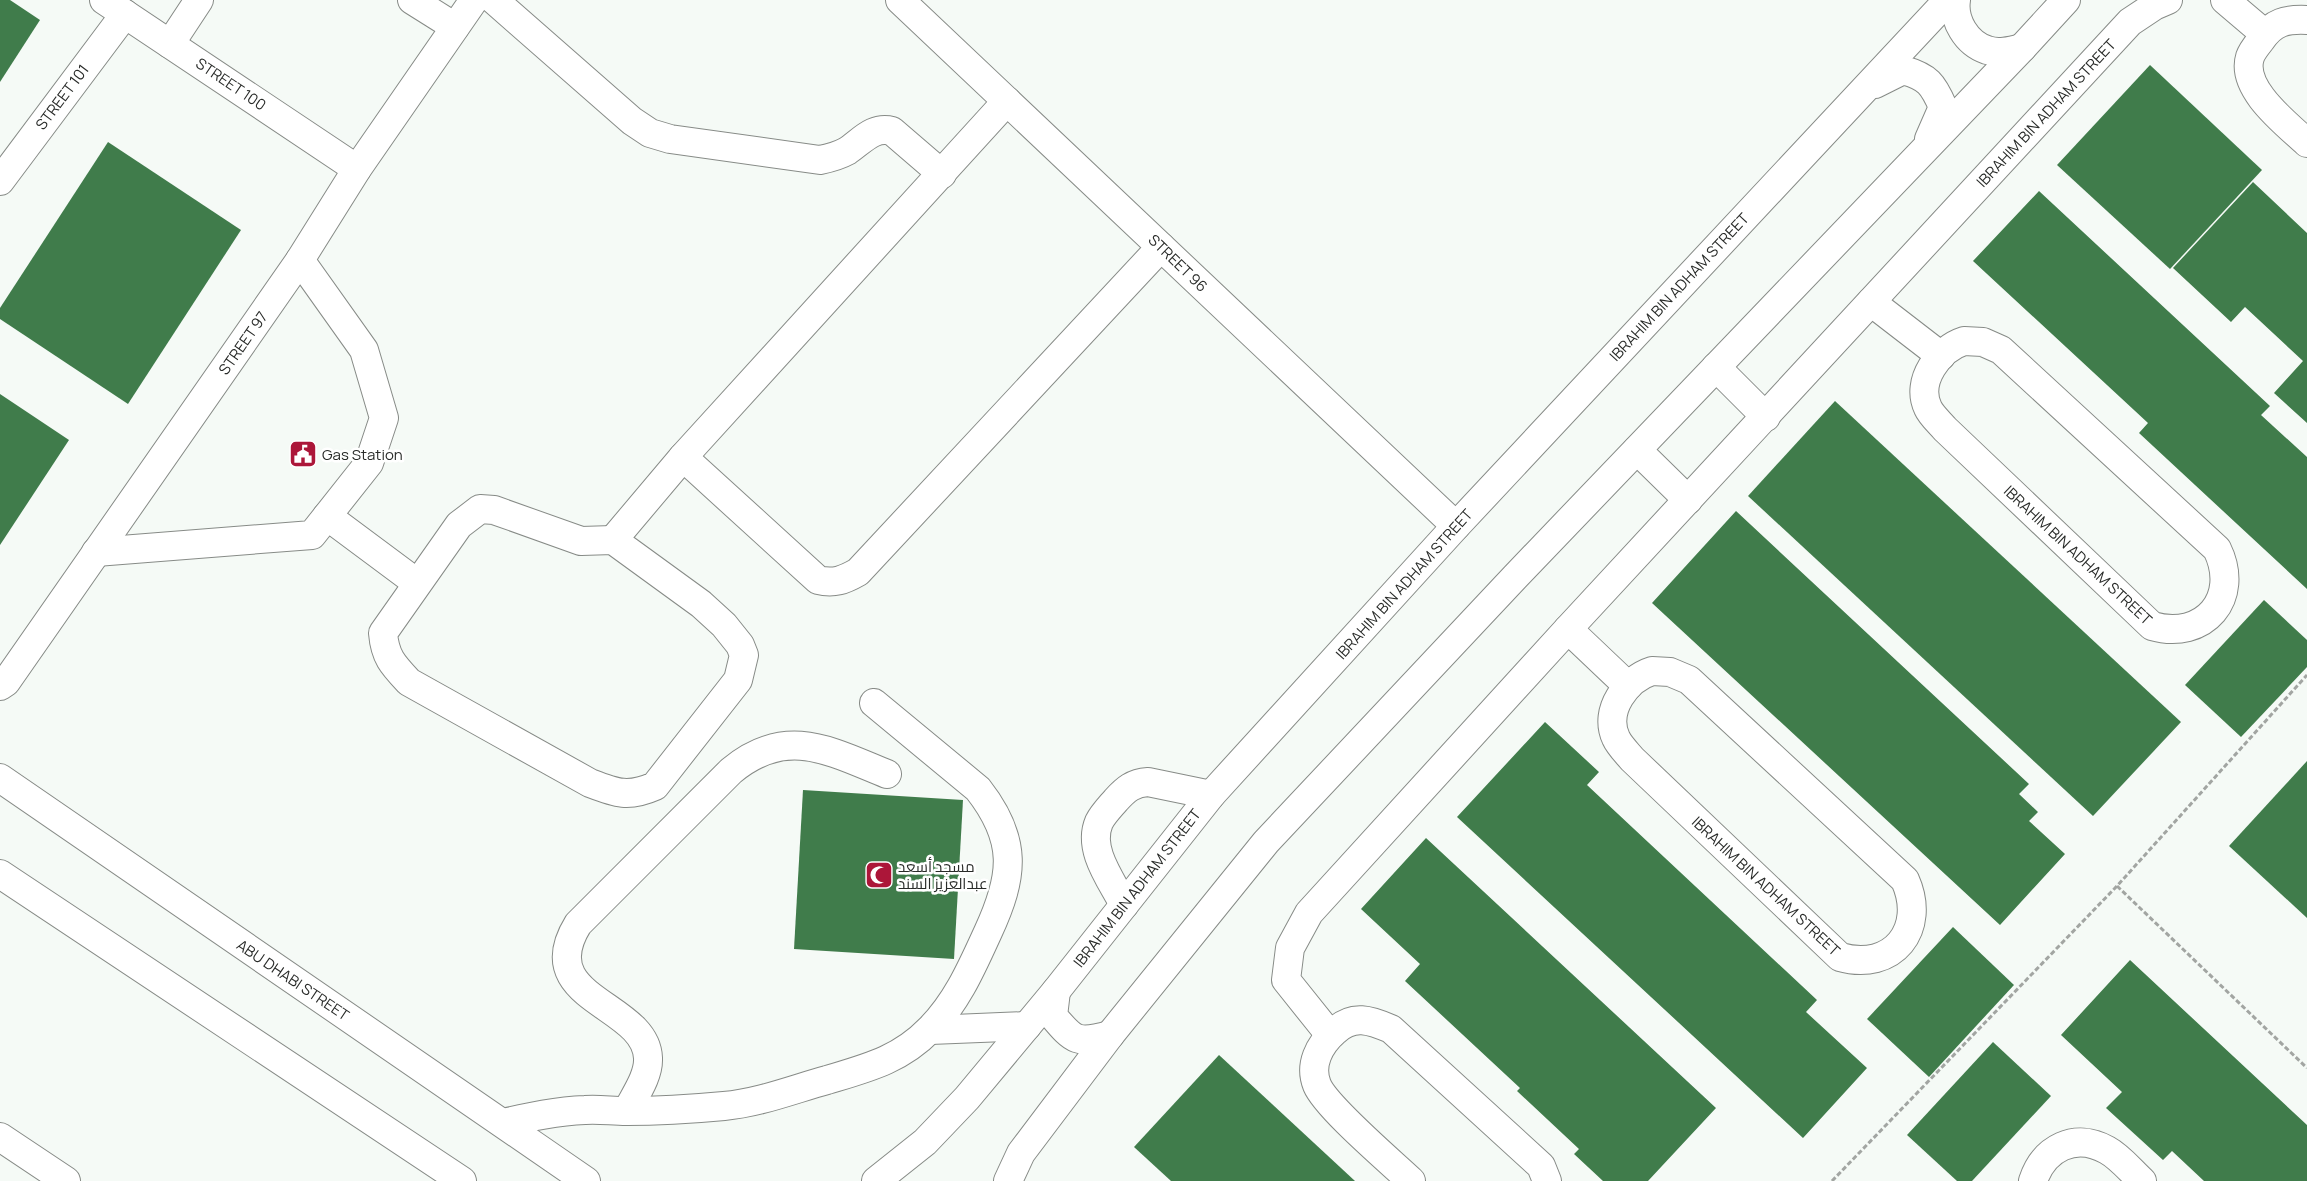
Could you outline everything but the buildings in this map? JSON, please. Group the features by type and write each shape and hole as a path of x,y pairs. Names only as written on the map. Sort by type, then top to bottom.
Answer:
{"street":[{"path":"170,44 199,0"},
{"path":"412,0 455,27"},
{"name":"STREET 97","path":"2,690 300,260 357,169 474,0"},
{"path":"494,0 632,121 650,133 670,139 820,160 839,155 875,130 884,129 892,131 942,174"},
{"name":"STREET 96","path":"900,0 1456,526"},
{"name":"IBRAHIM BIN ADHAM STREET","path":"876,1181 925,1142 967,1098 1056,991 1211,795 1456,526 1948,0"},
{"path":"1956,0 1955,8 1959,26 1970,41 1986,50 2004,52 2022,48"},
{"path":"1008,1181 1021,1153 1110,1035 1266,842 2066,0"},
{"name":"IBRAHIM BIN ADHAM STREET","path":"1330,1035 1286,980 1290,948 1308,913 2130,22 2154,6 2168,0"},
{"path":"2225,0 2265,34"},
{"name":"STREET 100","path":"115,7 357,169"},
{"name":"STREET 101","path":"0,181 115,7"},
{"path":"2307,20 2289,19 2278,23 2265,34 2250,56 2249,67 2252,86 2269,107 2307,143"},
{"path":"1863,91 1903,70 1920,75 1935,88 1943,107 1923,152"},
{"path":"613,540 683,457 1007,101"},
{"path":"683,457 818,580 829,583 844,580 858,572 1161,247"},
{"path":"96,552 312,535 369,463 384,418 364,350 300,260"},
{"path":"1871,302 1940,356"},
{"name":"IBRAHIM BIN ADHAM STREET","path":"1964,341 1983,342 2001,350 2217,549 2223,561 2226,575 2223,595 2214,611 2196,625 2179,630 2165,630 2152,626 1945,429 1928,408 1924,390 1926,378 1940,356 1953,345 1964,341"},
{"path":"1716,367 1766,417"},
{"path":"1637,450 1688,500"},
{"path":"480,509 494,510 581,541 613,540 701,604 724,624 740,645 744,655 738,680 655,786 638,793 618,793 590,783 409,682 395,667 385,651 384,632 417,583 458,525 480,509"},
{"path":"327,516 417,583"},
{"path":"1568,629 1628,686"},
{"name":"IBRAHIM BIN ADHAM STREET","path":"1652,671 1670,672 1689,680 1905,880 1914,905 1911,925 1902,941 1885,956 1867,961 1853,960 1840,956 1632,759 1616,738 1612,720 1613,709 1628,686 1641,675 1652,671"},
{"path":"503,1124 544,1114 585,1110 626,1111 726,1106 752,1101 878,1065 905,1050 930,1030 949,1008 964,984 1001,904 1007,883 1006,841 995,813 978,789 874,703"},
{"path":"626,1111 647,1070 648,1057 645,1045 639,1034 584,991 574,980 568,966 566,951 570,936 578,924 746,758 763,750 782,745 802,744 816,747 887,774"},
{"name":"ABU DHABI STREET","path":"0,778 586,1181"},
{"path":"1124,905 1099,858 1096,846 1099,822 1106,812 1130,786 1139,782 1148,782 1211,795"},
{"path":"0,874 462,1181"},
{"path":"1056,991 1053,1016 1069,1036 1087,1042 1110,1035"},
{"path":"1411,1181 1334,1108 1318,1086 1314,1068 1316,1057 1330,1035 1343,1023 1354,1020 1372,1021 1391,1029 1541,1166 1547,1181"},
{"path":"930,1030 1027,1026"},
{"path":"0,1137 66,1181"},
{"path":"2033,1181 2048,1157 2061,1146 2072,1142 2089,1143 2108,1150 2142,1181"}],"path":[{"path":"1832,1181 2117,886 2307,675"},
{"path":"2117,886 2307,1068"}],"place":[{"name":"Gas Station","path":"303,454"},
{"name":"مسجد أسعد عبدالعزيز السند","path":"879,875"}]}
